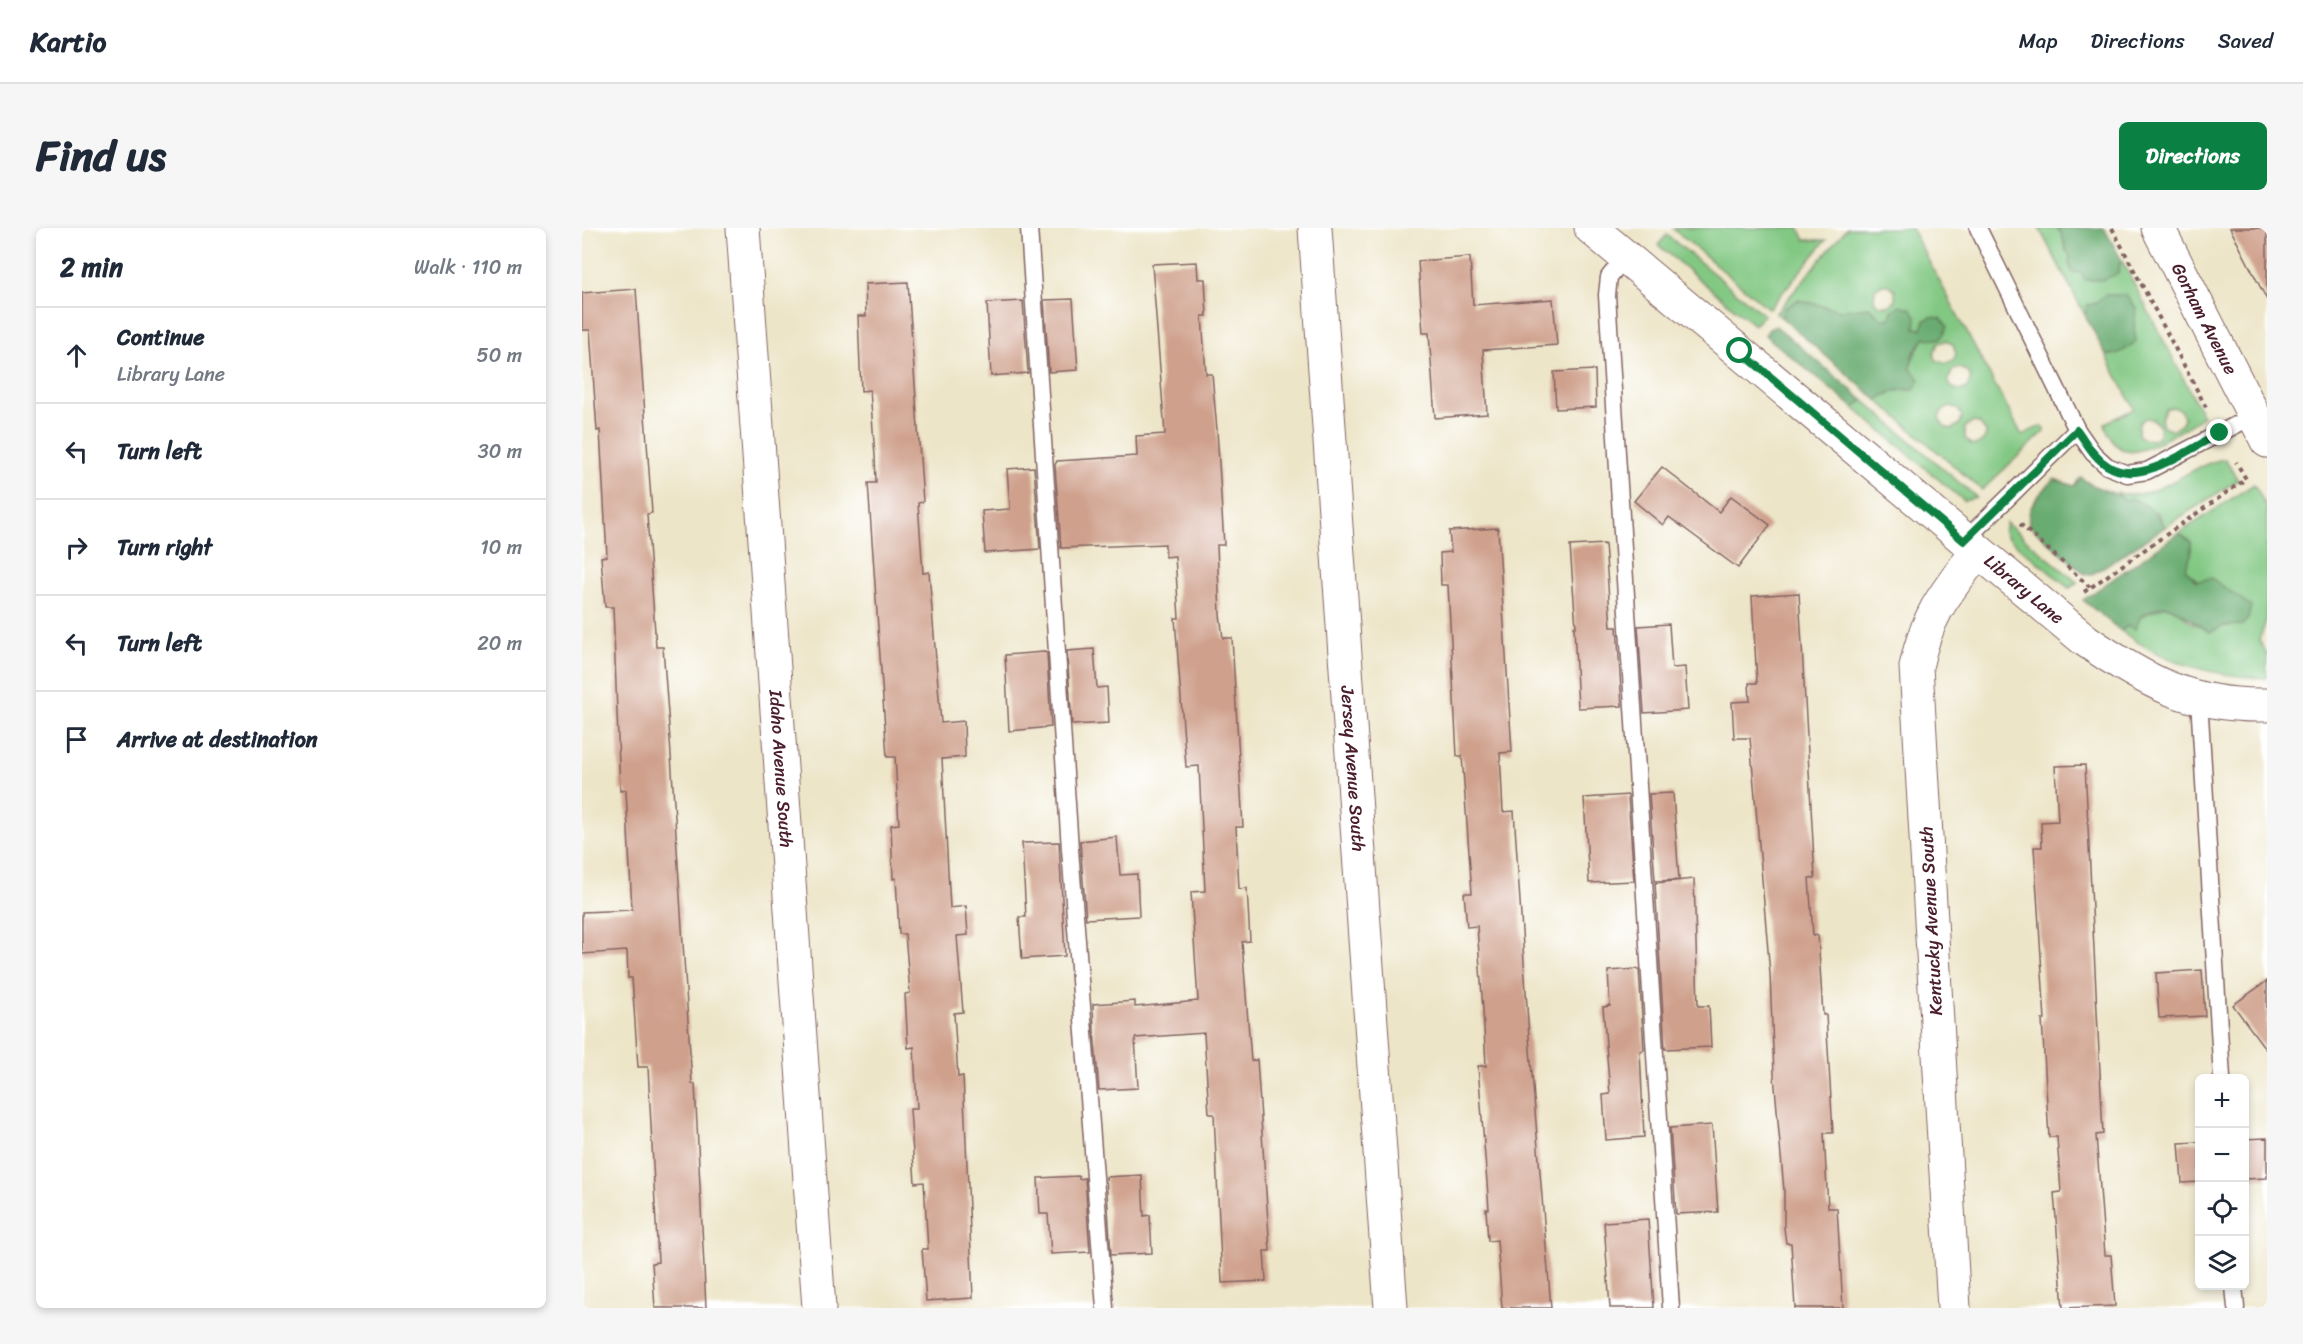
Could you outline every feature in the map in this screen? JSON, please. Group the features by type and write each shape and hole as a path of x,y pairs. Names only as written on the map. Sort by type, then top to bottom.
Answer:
{"street":[{"name":"Idaho Avenue South","path":"743,228 819,1308"},
{"name":"Jersey Avenue South","path":"1315,228 1390,1308"},
{"name":"Library Lane","path":"1591,228 2085,640 2130,671 2164,688 2199,699 2267,705"},
{"name":"Gorham Avenue","path":"2158,228 2261,428"},
{"name":"Kentucky Avenue South","path":"1953,1308 1916,667 1922,640 1934,610 1970,546"}],"lane":[{"path":"1029,228 1070,849 1105,1308"},
{"path":"1978,228 2077,430 2093,453 2107,466 2127,474 2147,471 2261,428"},
{"path":"1625,257 1609,277 1607,295 1671,1308"},
{"path":"1970,546 1998,507 2077,430"},
{"path":"2199,699 2222,1074"},
{"path":"2234,1290 2236,1308"}],"path":[{"path":"1998,507 2090,587"}],"green space":[{"path":"1672,228 1799,228 1805,240 1826,240 1769,309"},
{"path":"1847,228 1911,228 2022,435 2041,426 2044,432 1982,490 1877,400 1894,391 1914,390 1910,366 1925,337 1922,330 1882,319 1869,307 1840,310 1798,300 1785,308 1781,317 1776,313","holes":["1881,285 1889,285 1895,290 1895,301 1889,306 1879,305 1874,300 1875,289","1945,341 1953,344 1956,354 1953,361 1946,364 1936,360 1934,353 1938,343","1960,368 1967,371 1971,377 1967,388 1960,391 1951,387 1948,380 1953,370","1951,406 1958,409 1962,416 1960,424 1952,429 1945,427 1939,419 1941,412","1972,422 1979,423 1986,432 1984,440 1978,444 1972,445 1965,438 1965,427"]},
{"path":"2039,228 2057,228 2062,232 2065,250 2118,273 2121,259 2203,416 2171,436 2144,449 2131,452 2115,444 2108,434 2105,423 2134,409 2106,355 2113,355 2134,328 2136,308 2094,304 2088,306 2085,315","holes":["2173,407 2180,410 2184,417 2182,424 2173,430 2163,426 2161,419 2165,409","2145,418 2153,419 2160,427 2159,435 2153,440 2143,439 2138,434 2139,423"]},
{"path":"2057,228 2104,228 2121,259 2118,273 2104,280 2085,280 2081,273 2072,272 2069,264 2070,256"},
{"path":"1667,235 1764,315 1754,325 1658,245"},
{"path":"2105,295 2126,295 2136,308 2134,328 2136,341 2122,351 2111,355 2106,355 2085,315 2087,305 2094,304"},
{"path":"1798,300 1840,310 1869,307 1882,319 1890,319 1892,311 1900,305 1912,309 1916,317 1915,328 1922,329 1925,320 1931,317 1941,318 1947,326 1942,337 1933,339 1925,337 1913,354 1910,368 1920,379 1914,390 1894,391 1877,400 1781,317 1785,308"},
{"path":"1776,326 1863,400 1854,408 1765,335 1769,329"},
{"path":"1863,400 1976,497 1964,501 1854,408"},
{"path":"2225,459 2238,480 2165,527 2158,513 2125,501 2117,493 2132,494 2160,488 2198,468"},
{"path":"2081,477 2090,484 2125,500 2130,498 2146,506 2158,516 2165,527 2091,575 2085,574 2029,525 2032,505 2054,479 2074,486"},
{"path":"2254,484 2267,508 2267,619 2259,640 2267,654 2267,678 2228,675 2190,666 2155,652 2121,631 2141,616 2165,606 2177,609 2189,621 2210,632 2224,626 2241,625 2251,606 2207,586 2184,569 2191,555 2191,542 2179,533"},
{"path":"2006,523 2078,583 2069,588 2006,536 2004,532"},
{"path":"2179,533 2191,542 2191,555 2185,569 2196,581 2211,578 2251,606 2248,619 2242,625 2224,626 2210,632 2180,612 2164,606 2141,616 2135,629 2127,626 2121,631 2083,600"}],"building":[{"path":"2230,228 2267,228 2267,300"},
{"path":"1470,257 1473,305 1553,299 1557,345 1483,350 1487,414 1435,418 1429,333 1423,333 1418,261"},
{"path":"1197,262 1198,279 1205,279 1207,316 1202,316 1206,374 1212,374 1217,430 1224,545 1217,545 1220,615 1223,638 1232,638 1243,827 1236,827 1239,889 1247,888 1250,941 1242,942 1251,1061 1257,1060 1270,1251 1264,1251 1266,1281 1222,1283 1214,1114 1209,1114 1204,1033 1135,1038 1138,1088 1099,1090 1093,1004 1135,1001 1135,1007 1198,1001 1191,892 1205,891 1199,766 1186,767 1175,618 1179,618 1175,556 1165,557 1165,544 1061,548 1055,465 1057,461 1137,456 1136,436 1165,434 1152,264"},
{"path":"908,282 923,502 918,503 923,573 929,572 941,723 964,721 965,757 942,759 950,908 966,906 968,935 957,936 963,1012 954,1013 958,1077 963,1076 973,1298 926,1301 922,1249 928,1249 924,1182 915,1183 910,1109 917,1109 914,1047 908,1048 905,994 910,993 905,934 899,934 896,878 893,879 891,825 899,824 895,757 887,757 868,483 876,483 875,456 870,390 861,391 858,316 866,316 865,284"},
{"path":"636,289 652,513 647,514 656,647 663,647 692,1084 695,1084 706,1308 655,1308 652,1263 658,1262 648,1067 638,1067 632,978 628,978 627,951 582,954 582,912 632,910 626,790 620,791 613,607 605,607 601,557 607,556 600,430 597,431 590,330 582,330 582,293"},
{"path":"1073,299 1078,370 1049,372 1044,300"},
{"path":"1023,301 1028,373 991,376 987,303"},
{"path":"1595,370 1596,407 1556,409 1554,372"},
{"path":"1034,467 1040,549 985,553 982,511 1010,509 1007,469"},
{"path":"1662,467 1719,512 1731,496 1770,525 1738,568 1669,517 1663,525 1634,501"},
{"path":"1498,528 1512,752 1500,753 1503,812 1514,811 1529,1037 1551,1308 1502,1308 1497,1240 1488,1241 1486,1209 1489,1209 1478,1066 1486,1066 1477,926 1467,927 1464,893 1472,893 1462,756 1457,756 1448,585 1441,585 1440,553 1451,552 1449,531"},
{"path":"1605,544 1611,627 1617,627 1622,706 1578,708 1574,627 1576,627 1570,546"},
{"path":"1799,593 1815,878 1809,878 1813,936 1818,935 1823,1015 1826,1015 1833,1133 1824,1133 1828,1208 1837,1208 1843,1308 1795,1308 1791,1243 1786,1243 1784,1228 1784,1191 1774,1075 1770,974 1750,738 1734,738 1732,702 1750,701 1749,683 1757,683 1752,596"},
{"path":"1669,624 1672,668 1685,667 1688,710 1644,713 1638,626"},
{"path":"1094,649 1097,688 1107,687 1109,723 1072,725 1067,651"},
{"path":"1047,653 1051,727 1009,731 1005,655"},
{"path":"2085,765 2103,1134 2096,1135 2105,1255 2111,1255 2115,1306 2063,1308 2054,1193 2061,1192 2057,1137 2049,1137 2042,1020 2045,1020 2034,847 2042,847 2041,822 2058,821 2055,766"},
{"path":"1673,793 1679,880 1655,881 1649,794"},
{"path":"1628,795 1634,881 1589,883 1584,798"},
{"path":"1117,837 1120,875 1137,874 1139,916 1086,919 1080,841"},
{"path":"1059,842 1065,956 1022,959 1019,917 1026,917 1022,843"},
{"path":"1694,879 1698,1006 1709,1006 1711,1047 1665,1049 1655,883"},
{"path":"1639,969 1644,1050 1640,1051 1644,1137 1606,1140 1603,1095 1610,1094 1603,1007 1610,1006 1608,971"},
{"path":"2202,970 2205,1016 2159,1018 2156,973"},
{"path":"2267,981 2267,1051 2233,1005"},
{"path":"1712,1125 1718,1212 1676,1214 1670,1128"},
{"path":"2267,1138 2267,1178 2249,1179 2249,1139"},
{"path":"2195,1142 2195,1182 2182,1183 2179,1143"},
{"path":"1142,1175 1144,1216 1150,1215 1152,1253 1111,1255 1106,1177"},
{"path":"1079,1176 1079,1179 1085,1178 1090,1252 1051,1254 1048,1214 1040,1214 1038,1178"},
{"path":"1648,1219 1654,1308 1610,1308 1604,1222"}],"route":[{"path":"1740,351 1964,541 2077,430 2093,453 2107,466 2127,474 2147,471 2220,433"}]}
